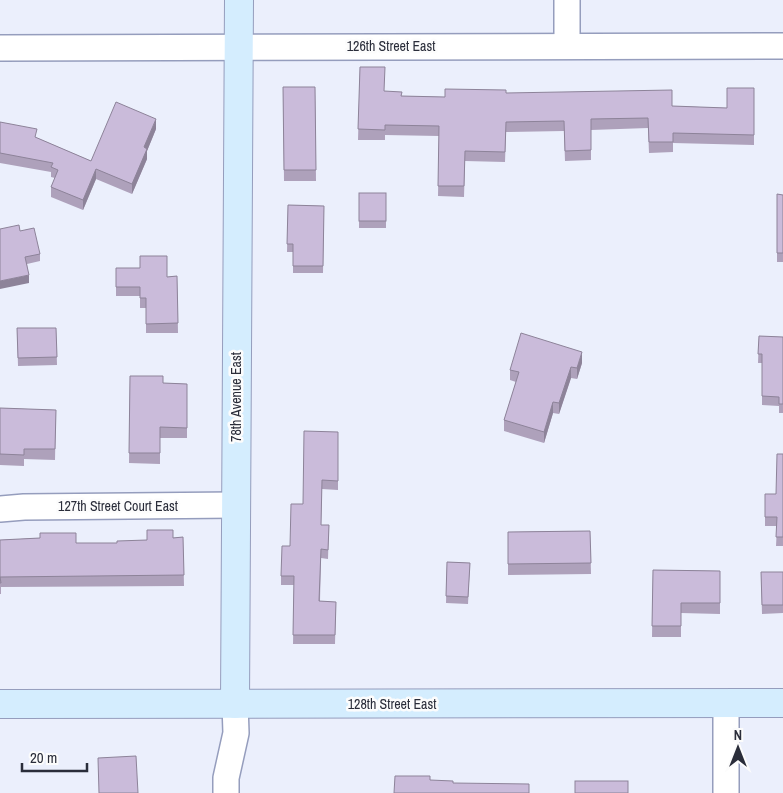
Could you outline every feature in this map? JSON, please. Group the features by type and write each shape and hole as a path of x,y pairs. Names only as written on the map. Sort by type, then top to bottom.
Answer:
{"street":[{"name":"78th Avenue East","path":"226,793 226,778 236,733 239,0"},
{"path":"567,0 567,46"},
{"name":"126th Street East","path":"0,48 783,46"},
{"name":"127th Street Court East","path":"0,509 24,507 236,505"},
{"path":"726,703 726,793"},
{"name":"128th Street East","path":"0,704 783,703"}],"building":[{"path":"360,67 385,67 384,91 402,92 401,96 445,97 445,89 506,90 506,93 672,90 672,106 727,108 727,88 754,88 754,135 673,133 673,142 649,142 648,118 591,119 591,150 565,151 564,121 506,122 505,152 465,151 464,186 438,186 439,126 385,125 385,130 358,129"},
{"path":"283,87 315,87 316,170 284,170"},
{"path":"116,102 156,119 144,147 147,149 132,184 96,169 83,200 51,187 58,170 51,167 53,163 0,153 0,122 37,129 35,137 91,161"},
{"path":"359,193 386,193 386,221 359,221"},
{"path":"777,194 783,195 783,253 777,253"},
{"path":"288,205 324,206 323,266 293,266 293,244 287,244"},
{"path":"19,225 20,231 34,228 40,254 25,257 29,275 0,281 0,229"},
{"path":"140,256 167,256 167,277 177,276 178,323 146,324 146,298 140,298 140,287 116,287 116,268 140,268"},
{"path":"17,328 56,328 57,357 18,358"},
{"path":"521,333 582,352 577,368 571,367 559,403 553,402 544,432 504,420 519,372 510,370"},
{"path":"759,336 783,337 783,404 779,404 779,397 762,396 762,354 758,354"},
{"path":"130,376 163,376 163,383 187,384 187,428 160,427 160,453 129,453"},
{"path":"0,408 56,410 55,449 24,449 24,455 0,454"},
{"path":"304,431 338,432 338,481 322,480 321,525 329,525 328,550 321,549 319,601 336,602 335,635 293,635 294,576 281,576 282,546 290,546 291,504 303,504"},
{"path":"777,454 783,454 783,537 776,537 777,517 765,517 765,494 776,494"},
{"path":"147,530 173,530 173,538 183,537 184,575 0,577 0,540 40,538 40,533 76,533 76,543 117,543 117,541 147,540"},
{"path":"590,531 591,563 508,564 508,532"},
{"path":"447,562 470,563 468,597 446,596"},
{"path":"653,570 720,571 720,603 681,603 681,626 652,626"},
{"path":"761,572 783,572 783,605 762,605"},
{"path":"136,756 138,793 99,793 98,758"},
{"path":"395,776 430,776 430,780 453,781 453,783 529,784 529,793 394,793"},
{"path":"575,781 628,781 628,793 575,793"}]}
